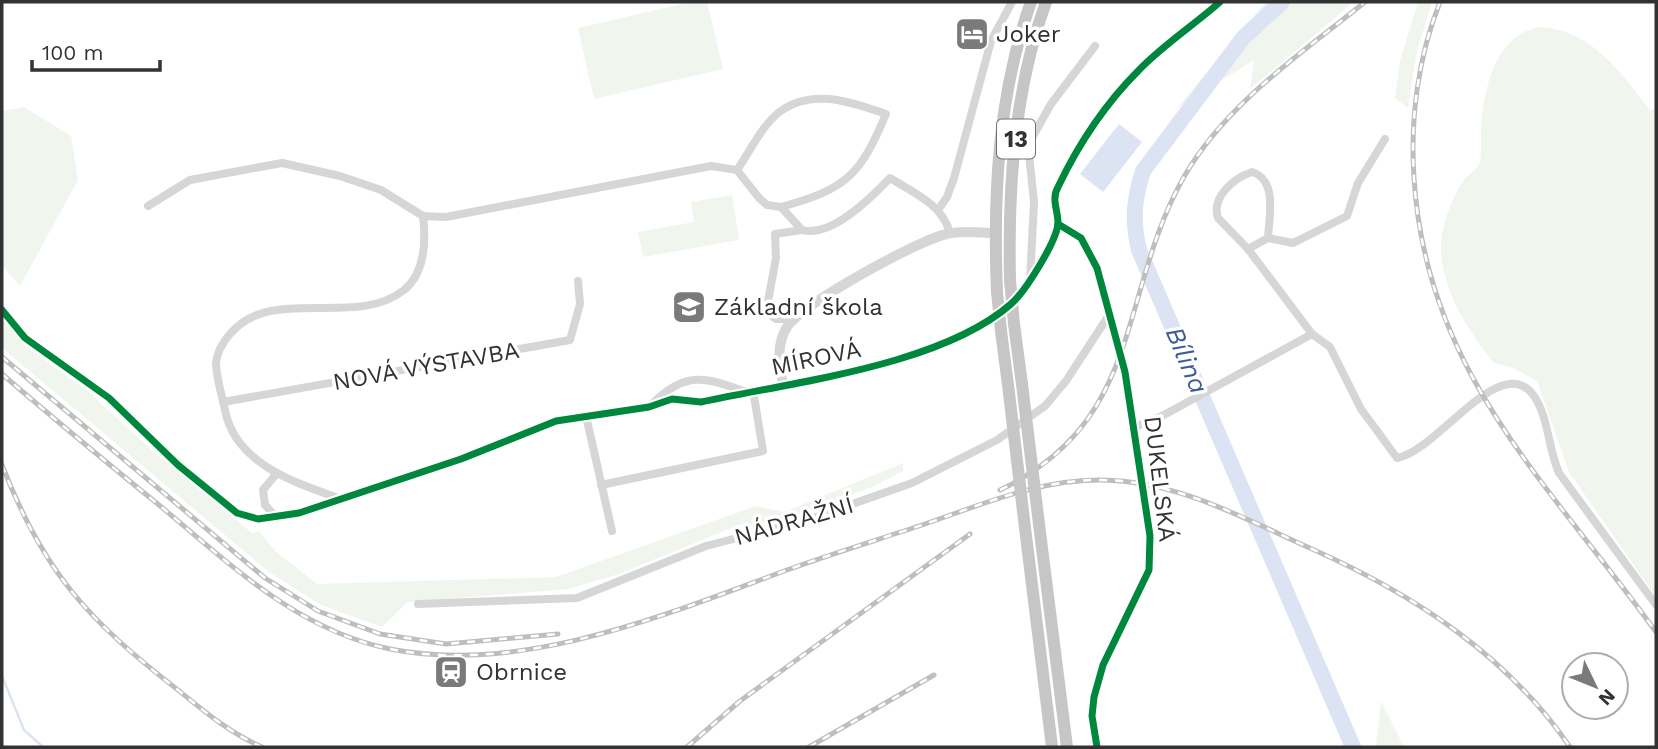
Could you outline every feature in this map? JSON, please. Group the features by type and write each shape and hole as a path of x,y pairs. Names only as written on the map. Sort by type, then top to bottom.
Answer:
{"highway":[{"name":"13","path":"1031,2 1017,47 1006,101 997,182 995,233 1001,331 1052,747"},
{"name":"13","path":"1046,2 1025,77 1014,154 1010,205 1010,280 1067,747"}],"street":[{"path":"939,210 954,178 975,93 1003,16 1012,2"},
{"path":"1030,280 1054,239 1058,224 1056,190 1082,141 1139,70 1220,2"},
{"path":"1030,280 1034,202 1028,145 1051,104 1095,46"},
{"path":"148,206 190,180 282,163 340,176 381,190 424,216 446,217 711,166 737,170 767,205 781,207 833,190 852,175 873,143 886,114 840,98 812,99 779,112 737,170"},
{"path":"1248,248 1268,239 1293,243 1347,216 1358,183 1385,139"},
{"path":"1268,239 1270,206 1267,183 1263,177 1252,172 1229,186 1217,202 1218,218 1248,248 1312,334 1322,338 1330,347 1361,409 1397,458 1419,451 1494,387 1513,383 1521,385 1539,404 1549,449 1559,472 1656,605"},
{"path":"792,319 776,319 766,312 776,258 773,237 775,234 820,230 850,215 890,178 939,210 946,219 950,233"},
{"path":"781,207 802,230"},
{"path":"341,499 261,464 240,445 226,417 216,362 222,344 238,325 257,313 382,303 399,293 419,272 426,237 424,216"},
{"name":"DUKELSKÁ","path":"1058,224 1080,238 1093,256 1125,372 1150,536 1149,570 1103,665 1094,697 1094,734 1097,747"},
{"path":"783,384 779,350 782,337 792,319 813,304 925,241 950,233 995,233"},
{"name":"MÍROVÁ","path":"660,400 701,402 899,360 944,344 985,323 1012,304 1030,280"},
{"name":"NOVÁ VÝSTAVBA","path":"223,401 570,340 580,303 578,281"},
{"path":"2,310 25,338 109,398 178,465 237,513 258,519 277,518"},
{"name":"NÁDRAŽNÍ","path":"418,604 577,598 706,546 807,520 912,484 997,440 1045,406 1066,382 1109,315"},
{"path":"1135,427 1312,334"},
{"name":"MÍROVÁ","path":"277,518 461,459 556,421 649,407 676,386 708,378 749,391"},
{"name":"MÍROVÁ","path":"601,485 763,451 749,391"},
{"path":"586,416 612,531"},
{"path":"277,472 263,490 265,505 277,518"}],"shaded area":[{"path":"691,2 707,2 723,69 594,99 578,28"},
{"path":"1266,2 1354,2 1250,89 1254,60 1177,108"},
{"path":"1418,2 1432,2 1416,55 1408,108 1395,98 1400,61"},
{"path":"1541,27 1559,30 1590,45 1616,68 1650,110 1656,108 1656,597 1569,472 1537,381 1513,368 1494,363 1458,310 1446,281 1441,250 1442,232 1455,195 1480,160 1481,127 1489,80 1503,51 1513,40 1525,31"},
{"path":"24,107 71,136 78,180 20,286 2,265 2,111"},
{"path":"732,195 739,240 643,257 638,232 694,222 691,202"},
{"path":"2,318 23,344 89,392 148,447 252,533 259,531 275,551 317,584 556,577 756,506 784,512 903,463 903,471 872,487 782,521 739,525 616,575 568,589 408,602 382,627 321,605 269,572 2,348"},
{"path":"1381,701 1404,747 1376,747"}],"water":[{"path":"1119,124 1142,142 1103,192 1080,174"}],"waterway":[{"name":"Bílina","path":"1282,2 1243,38 1143,171 1136,200 1135,229 1139,250 1353,747"},
{"path":"2,676 24,730 43,747"}],"railway":[{"path":"1000,490 1047,461 1081,428 1105,391 1122,350 1164,220 1185,175 1202,149 1222,125 1267,81 1365,2"},
{"path":"1440,2 1426,44 1417,88 1413,156 1423,247 1442,310 1468,368 1499,422 1656,632"},
{"path":"2,357 265,578 318,611 380,634 446,644 558,634"},
{"path":"2,374 266,592 325,627 356,640 390,649 440,655 491,654 592,636 643,622 804,564 1010,495 1079,481 1130,482 1184,494 1236,514 1350,567 1421,607 1455,630 1517,684 1545,714 1570,747"},
{"path":"2,465 18,503 52,565 94,617 146,665 208,714 262,747"},
{"path":"687,747 740,701 970,534"},
{"path":"809,747 934,675"}],"cycle path":[{"path":"2,310 25,338 109,398 178,465 237,513 258,519 299,513 461,459 556,421 649,407 672,399 701,402 820,379 906,357 945,343 981,325 1011,304 1039,266 1052,242 1058,223 1056,191 1074,156 1104,110 1148,61 1220,2"},
{"path":"1058,224 1081,238 1097,268 1125,372 1150,536 1149,570 1103,665 1094,697 1092,716 1097,747"}],"place":[{"name":"Joker","path":"972,34"},
{"name":"Základní škola","path":"689,307"},
{"name":"Obrnice","path":"451,672"}]}
